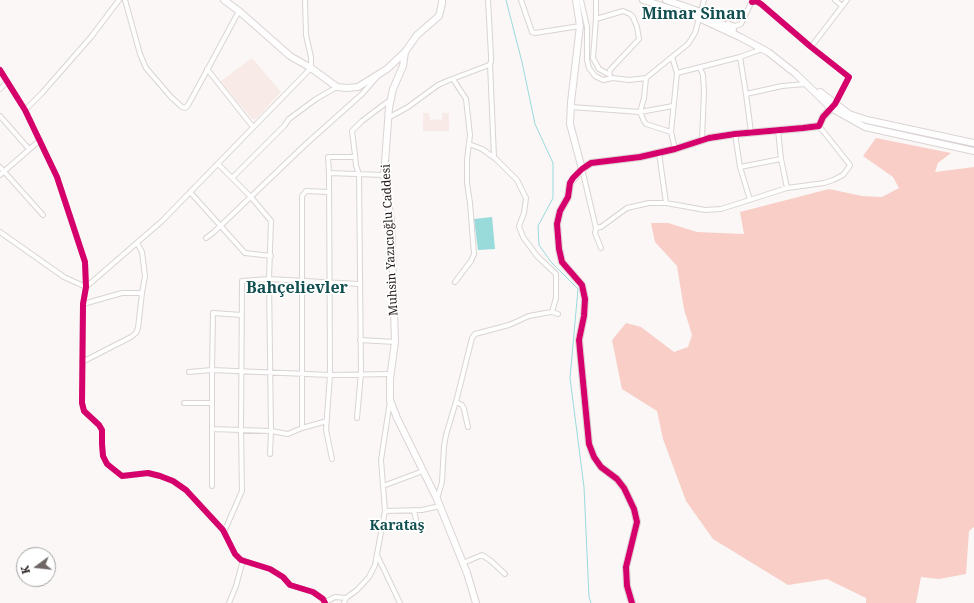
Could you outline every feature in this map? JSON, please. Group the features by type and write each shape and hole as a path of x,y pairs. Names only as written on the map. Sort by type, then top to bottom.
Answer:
{"street":[{"path":"25,110 42,93 91,37 119,0"},
{"path":"126,0 140,54 146,68 170,97 185,108 239,11"},
{"path":"224,0 239,11 290,56 311,68 337,87"},
{"path":"305,0 306,27 311,68"},
{"name":"Muhsin Yazıcıoğlu Caddesi","path":"390,400 391,374 395,342 391,220 384,175 390,100 403,66 405,52 417,35 439,16 442,0"},
{"path":"488,0 494,157"},
{"path":"521,0 532,32 535,33 580,26"},
{"path":"576,0 580,26 570,124 596,228 594,233 601,248"},
{"path":"581,0 587,27 586,49 589,68 595,76 603,80 613,78 629,80 646,78 672,58 688,44 695,33 704,0"},
{"path":"596,0 593,58 598,69 613,78"},
{"path":"643,0 699,18 768,52 833,106 865,127 974,151"},
{"path":"666,0 673,1 701,12 770,49 825,97 833,106 849,114 867,120 974,143"},
{"path":"835,0 842,6"},
{"path":"811,47 847,0"},
{"path":"726,26 728,23 735,26 741,24 752,1 756,1 849,77 833,106 823,117 819,126"},
{"path":"596,19 623,11 633,17 637,27 639,39 608,74"},
{"path":"677,73 740,57 762,49"},
{"path":"232,178 284,126 289,119 316,99 337,87 358,87 387,69 405,52"},
{"path":"740,57 751,132"},
{"path":"672,58 677,73 671,132 675,149"},
{"path":"388,118 408,107 438,85 485,68 490,64"},
{"path":"86,287 162,221 311,68"},
{"path":"700,68 703,76 704,91 702,140"},
{"path":"207,69 253,127"},
{"path":"0,70 25,110 57,177 85,262 86,287 83,304 82,403 84,411 99,425 102,430 103,456 107,464 122,476 148,473 173,481 186,490 224,532 235,554 243,560 270,569 283,577 290,585 313,592 323,599 325,603 335,597 345,601 369,577 375,565 385,511 381,460 390,400"},
{"path":"206,238 306,144 362,94 380,74"},
{"path":"646,78 644,98 640,112 644,121 646,124 671,132"},
{"path":"453,79 466,99 470,135 467,160 467,183 474,254 471,261 455,282"},
{"path":"0,89 7,82"},
{"path":"746,94 782,86 805,84"},
{"path":"357,418 361,373 359,174 356,166 352,131 362,121 390,100"},
{"path":"571,107 640,112 673,106"},
{"path":"0,116 29,149"},
{"path":"632,603 627,586 626,567 637,522 634,508 624,488 617,479 601,467 594,457 589,444 579,340 584,316 585,299 582,285 562,262 559,249 557,224 560,211 568,197 570,184 582,169 591,164 640,157 675,149 702,140 735,134 819,126"},
{"path":"596,228 601,227 627,208 666,203 705,210 721,209 787,188 824,183 834,180 843,175 850,164 819,126"},
{"path":"778,130 781,159 787,188"},
{"path":"735,134 740,167 750,200"},
{"path":"0,175 40,140"},
{"path":"469,144 482,149 494,157 518,180 526,198 524,214 519,226 523,237 537,256 556,274 556,298 552,312"},
{"path":"659,152 666,203"},
{"path":"332,458 326,430 330,375 328,157 354,157 355,155"},
{"path":"740,167 781,159"},
{"path":"218,164 251,197 271,221 269,279 271,372 270,454"},
{"path":"0,167 44,215"},
{"path":"329,173 384,175"},
{"path":"302,428 302,196 306,191 328,192"},
{"path":"190,192 245,253 270,256"},
{"path":"0,232 64,276 77,284 86,287"},
{"path":"82,362 136,333 145,276 142,252 137,242"},
{"path":"224,532 242,491 242,280 269,279 360,284"},
{"path":"83,304 122,293 142,293"},
{"path":"437,499 442,482 444,446 472,338 475,334 508,325 529,316 552,312 558,314"},
{"path":"212,486 213,314 242,315"},
{"path":"360,340 395,342"},
{"path":"189,372 212,370 330,375 361,373 391,374"},
{"path":"390,400 397,418 440,506 463,563 476,603"},
{"path":"456,402 462,405 464,409 468,427"},
{"path":"184,403 212,403"},
{"path":"212,429 271,431 288,434 302,428 327,421"},
{"path":"383,486 423,471"},
{"path":"385,511 422,510 440,506"},
{"path":"414,510 417,525"},
{"path":"377,555 400,603"},
{"path":"463,563 482,555 505,574"},
{"path":"229,603 236,586 243,560"}],"shaded area":[{"path":"252,58 281,92 256,119 252,119 221,81"},
{"path":"423,113 429,113 430,120 442,120 442,113 449,113 449,131 423,131"},
{"path":"876,138 951,153 938,163 935,172 974,167 974,527 969,531 966,574 939,579 921,577 916,603 866,603 866,598 827,579 788,585 713,539 686,501 663,439 657,411 622,389 612,340 626,323 641,327 674,352 688,347 692,335 684,309 677,266 655,242 651,223 668,223 697,232 744,234 740,212 829,189 862,196 882,197 899,188 893,177 863,156"}],"water":[{"path":"492,217 495,249 478,250 474,219"}],"waterway":[{"path":"506,0 522,62 535,124 553,163 553,198 538,226 539,245 551,262 578,289 570,378 584,487 589,597 591,603"}],"cycle path":[{"path":"632,603 627,586 626,567 637,522 634,509 624,488 617,479 601,467 594,457 589,444 579,340 584,316 585,299 582,285 562,262 559,249 557,224 560,211 568,197 570,183 582,169 591,163 640,157 675,149 709,138 819,126 823,117 835,104 849,77 761,4 756,1 752,2 753,0"},
{"path":"0,70 25,110 57,177 85,262 86,287 83,304 82,403 84,411 99,425 102,430 103,456 107,464 122,476 148,473 173,481 186,490 223,530 235,554 241,560 270,569 283,577 290,585 313,592 323,599 325,603"}],"district":[{"name":"Mimar Sinan","path":"694,14"},
{"name":"Bahçelievler","path":"297,288"},
{"name":"Karataş","path":"397,526"}]}
